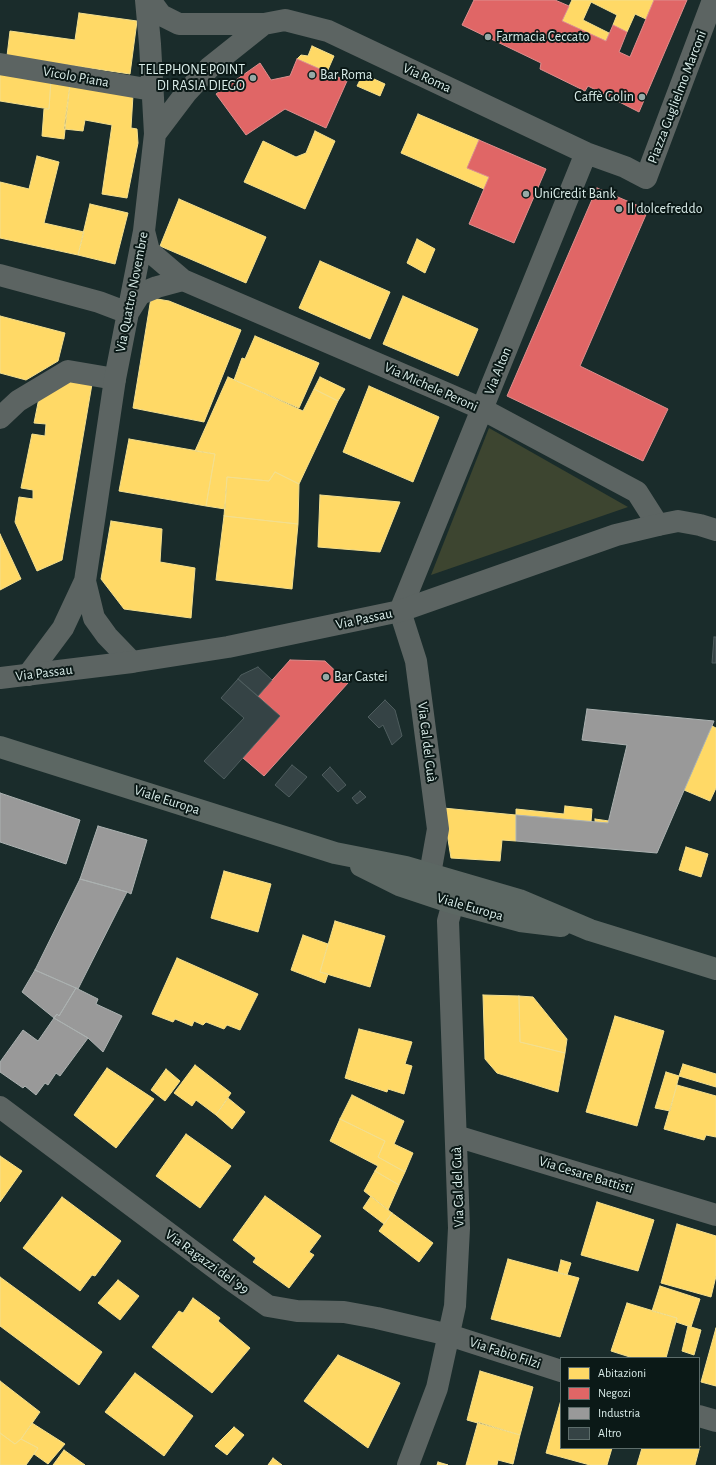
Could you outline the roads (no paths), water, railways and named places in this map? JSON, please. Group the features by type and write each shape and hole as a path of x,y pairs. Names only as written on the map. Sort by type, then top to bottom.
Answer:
{"main road":[{"name":"Viale Europa","path":"0,747 335,853 406,867 519,900 590,930 716,969"},
{"name":"Viale Europa","path":"335,853 399,885 453,903 520,921 590,930"}],"street":[{"name":"Via Quattro Novembre","path":"28,675 63,628 85,582 115,379 144,231 155,134 146,0"},
{"name":"Via Roma","path":"150,0 161,16 179,24 264,24 285,20 328,31 586,153"},
{"name":"Piazza Guglielmo Marconi","path":"586,153 625,167 646,178 713,0"},
{"name":"Via Roma","path":"155,134 186,93 210,67 264,24"},
{"name":"Vicolo Piana","path":"0,64 152,90"},
{"name":"Via Alton","path":"400,611 586,153"},
{"name":"Via Michele Peroni","path":"144,231 149,251 184,280 482,409 636,492 658,525"},
{"path":"0,275 99,302 128,313 140,294 157,287 184,280"},
{"path":"0,418 18,401 68,371 115,379"},
{"name":"Via Passau","path":"0,678 132,662 252,643 400,611 616,535 678,521 716,530"},
{"name":"Via Quattro Novembre","path":"85,582 94,618 106,636 132,662"},
{"name":"Via Cal del Guà","path":"400,611 416,661 438,830 430,874"},
{"name":"Via Cal del Guà","path":"408,1465 437,1388 455,1306 459,1228 448,921 453,903"},
{"name":"Via Ragazzi del '99","path":"0,1107 268,1306 297,1311 344,1312 377,1318 449,1335"},
{"name":"Via Cesare Battisti","path":"456,1136 716,1215"},
{"name":"Via Fabio Filzi","path":"449,1335 560,1371"},
{"path":"700,1416 716,1421"}],"place":[{"name":"Farmacia Ceccato","path":"488,37"},
{"name":"Bar Roma","path":"312,75"},
{"name":"TELEPHONE POINT DI RASIA DIEGO","path":"253,78"},
{"name":"Caffè Golin","path":"642,97"},
{"name":"UniCredit Bank","path":"526,194"},
{"name":"Il dolcefreddo","path":"619,209"},
{"name":"Bar Castei","path":"326,677"}]}
